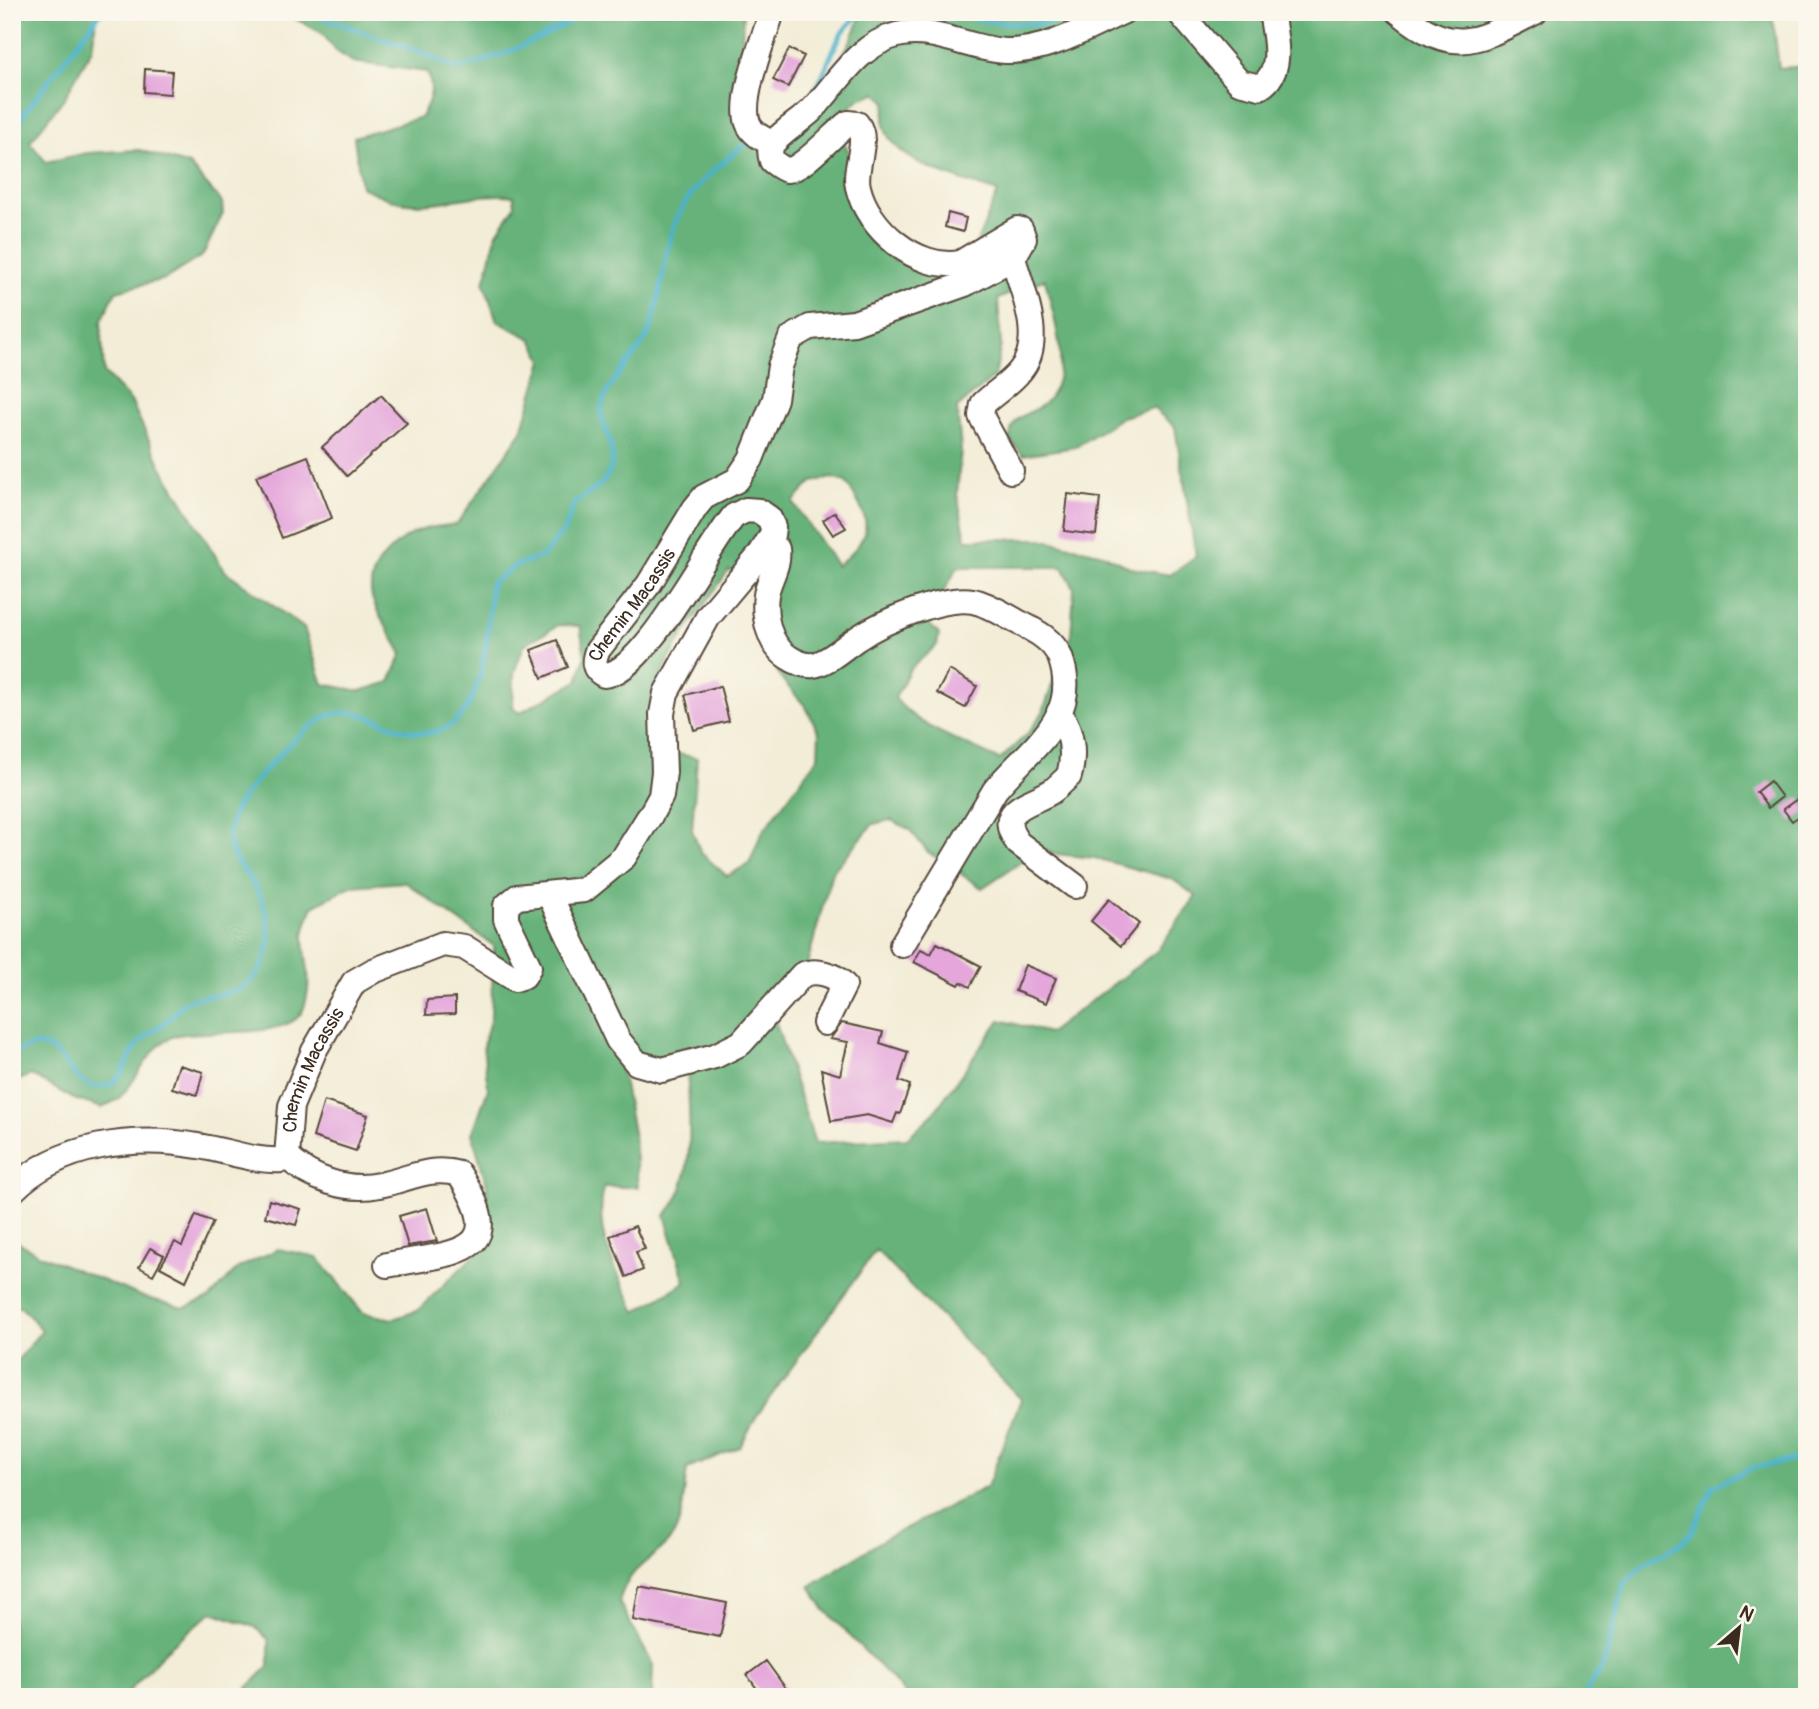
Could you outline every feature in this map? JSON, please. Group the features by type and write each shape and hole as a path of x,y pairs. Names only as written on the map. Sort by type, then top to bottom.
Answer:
{"street":[{"path":"772,12 750,85 746,114 762,137 772,161 786,170 795,169 831,135 848,123 857,124 862,143 857,167 857,186 874,223 922,258 952,265 960,263 1017,229 1021,230 1024,239 1013,258 1030,316 1029,348 1021,370 983,404 981,416 1012,471"},
{"path":"762,137 813,108 845,70 875,42 900,34 939,36 1007,51 1041,46 1122,12"},
{"path":"1179,12 1239,82 1259,87 1268,81 1276,62 1271,12"},
{"path":"1399,12 1438,36 1460,43 1482,38 1535,12"},
{"name":"Chemin Macassis","path":"12,1191 51,1162 118,1143 154,1141 269,1160 287,1157 291,1105 314,1051 354,982 373,971 443,944 464,947 514,979 524,976 529,967 506,919 506,906 517,897 584,890 624,857 661,796 664,772 662,714 666,693 708,617 768,545 773,527 769,518 754,509 734,516 664,622 619,671 604,675 596,669 594,659 597,651 649,584 695,508 704,497 737,480 751,459 775,399 780,366 791,338 810,327 854,323 965,284 1013,258"},
{"path":"768,545 777,549 778,556 766,595 766,620 773,642 785,656 800,663 821,663 861,635 897,617 951,602 972,601 990,607 1043,636 1057,650 1068,688 1047,736 1013,767 995,790 902,945"},
{"path":"1059,712 1066,723 1072,746 1069,776 1051,792 1023,803 1015,810 1011,822 1013,836 1018,843 1075,886"},
{"path":"549,894 618,1040 637,1063 662,1070 715,1056 741,1043 802,975 810,971 834,977 844,985 825,1023"},
{"path":"287,1157 302,1171 334,1184 356,1188 380,1185 441,1169 459,1174 468,1188 478,1219 481,1229 479,1238 469,1248 457,1252 387,1265"}],"green space":[{"path":"12,12 97,12 92,49 65,97 30,142 46,162 87,153 139,150 189,165 222,202 223,213 203,255 165,279 116,291 101,322 104,373 131,401 161,466 224,570 304,628 323,684 360,691 390,682 402,654 372,597 375,570 388,552 406,538 425,529 457,524 522,431 543,360 532,339 497,321 484,283 497,233 515,206 514,196 484,196 422,204 388,199 361,187 354,137 421,117 430,95 431,84 427,72 353,62 336,51 322,33 283,12 347,15 369,12 743,12 742,47 732,110 739,125 767,148 835,67 846,50 862,12 1772,12 1779,68 1807,66 1807,1697 909,1697 825,1610 810,1586 886,1538 987,1487 1021,1399 876,1250 756,1417 740,1447 687,1469 676,1530 670,1540 631,1576 624,1587 619,1602 653,1665 652,1697 238,1697 269,1666 269,1640 255,1627 212,1612 166,1650 124,1697 12,1697 12,1367 42,1330 21,1307 12,1308 12,1238 38,1254 143,1297 184,1308 210,1298 238,1268 278,1249 317,1257 363,1313 393,1319 417,1311 486,1244 487,1185 472,1134 488,1089 483,1045 491,1017 494,946 405,882 351,886 313,906 304,937 308,990 303,1010 295,1019 266,1030 191,1033 169,1039 153,1053 120,1097 102,1108 74,1099 31,1075 12,1083","holes":["876,93 886,102 885,129 892,142 903,152 934,170 998,192 962,277 921,274 887,255 866,230 848,184 848,150 844,143 825,131 859,99","1045,279 1059,340 1056,385 1044,404 1019,418 1011,429 1010,439 1023,455 1075,447 1122,417 1153,408 1175,427 1196,556 1170,575 1131,568 1103,554 1041,539 966,539 957,494 961,449 957,408 995,376 1001,345 998,299","832,478 846,482 861,507 866,527 864,535 850,555 837,566 793,502 812,482","958,567 1063,567 1074,588 1071,638 1055,665 1054,679 1043,712 1028,733 1000,760 930,727 895,698 910,669 937,645 939,634 926,621","729,570 758,589 762,640 780,677 806,707 819,733 818,757 761,834 749,864 727,876 701,853 692,830 697,758 652,748 650,723 654,700 661,676 686,631","559,625 580,626 585,656 578,681 519,713 513,707 514,673 524,645","891,820 909,829 928,852 982,888 1036,852 1095,858 1172,879 1196,896 1157,951 1049,1033 1000,1020 933,1114 907,1138 815,1143 767,996 807,965 832,872 873,824","620,1063 687,1069 690,1125 687,1166 676,1202 665,1215 685,1282 636,1312 608,1251 601,1205 604,1187 638,1187 634,1138"]}],"building":[{"path":"789,49 804,56 788,87 773,80"},
{"path":"145,69 172,71 170,94 144,92"},
{"path":"948,213 966,218 963,232 945,227"},
{"path":"381,395 407,423 347,476 322,447"},
{"path":"308,456 332,518 282,538 256,476"},
{"path":"1068,494 1100,498 1096,535 1064,531"},
{"path":"835,512 846,528 833,535 823,520"},
{"path":"557,640 568,667 542,678 531,650"},
{"path":"949,670 977,686 965,708 937,693"},
{"path":"720,686 729,721 694,730 685,695"},
{"path":"1770,781 1782,797 1768,808 1756,792"},
{"path":"1800,797 1807,811 1792,821 1783,809"},
{"path":"1109,899 1139,924 1121,946 1091,921"},
{"path":"937,943 981,966 970,987 961,982 959,985 914,962 921,949 931,954"},
{"path":"1025,965 1056,978 1046,1003 1015,991"},
{"path":"455,998 455,1014 426,1015 427,1000"},
{"path":"842,1023 883,1032 880,1043 908,1052 899,1081 910,1085 900,1114 897,1113 893,1123 867,1115 831,1121 821,1069 840,1075 848,1042 830,1039"},
{"path":"179,1065 203,1072 197,1095 172,1088"},
{"path":"324,1101 368,1115 356,1151 313,1137"},
{"path":"269,1200 301,1209 296,1225 265,1217"},
{"path":"427,1208 437,1241 408,1246 399,1216"},
{"path":"196,1215 213,1222 186,1281 160,1267 175,1242 182,1246"},
{"path":"635,1226 645,1249 636,1252 643,1270 626,1277 610,1236"},
{"path":"150,1248 164,1255 153,1275 139,1267"},
{"path":"639,1586 727,1603 720,1637 633,1620"},
{"path":"766,1661 792,1697 763,1697 747,1675"}],"waterway":[{"path":"12,144 22,116 101,12"},
{"path":"306,12 423,53 457,69 491,59 523,45 586,12"},
{"path":"815,89 841,35 848,25 867,12"},
{"path":"944,12 1017,24 1055,22 1087,12"},
{"path":"12,1055 30,1047 43,1046 54,1051 80,1079 90,1085 104,1086 115,1081 137,1045 183,1004 189,1000 239,989 257,974 268,951 269,926 262,900 229,843 230,825 236,808 282,752 312,725 327,717 339,713 357,714 405,730 432,732 452,724 467,707 484,658 491,583 515,566 543,556 566,528 574,503 607,477 612,459 602,417 602,405 611,386 648,334 669,243 679,214 702,182 753,138"},
{"path":"1583,1697 1604,1663 1624,1584 1645,1563 1680,1544 1692,1532 1713,1486 1752,1468 1807,1457"}]}
